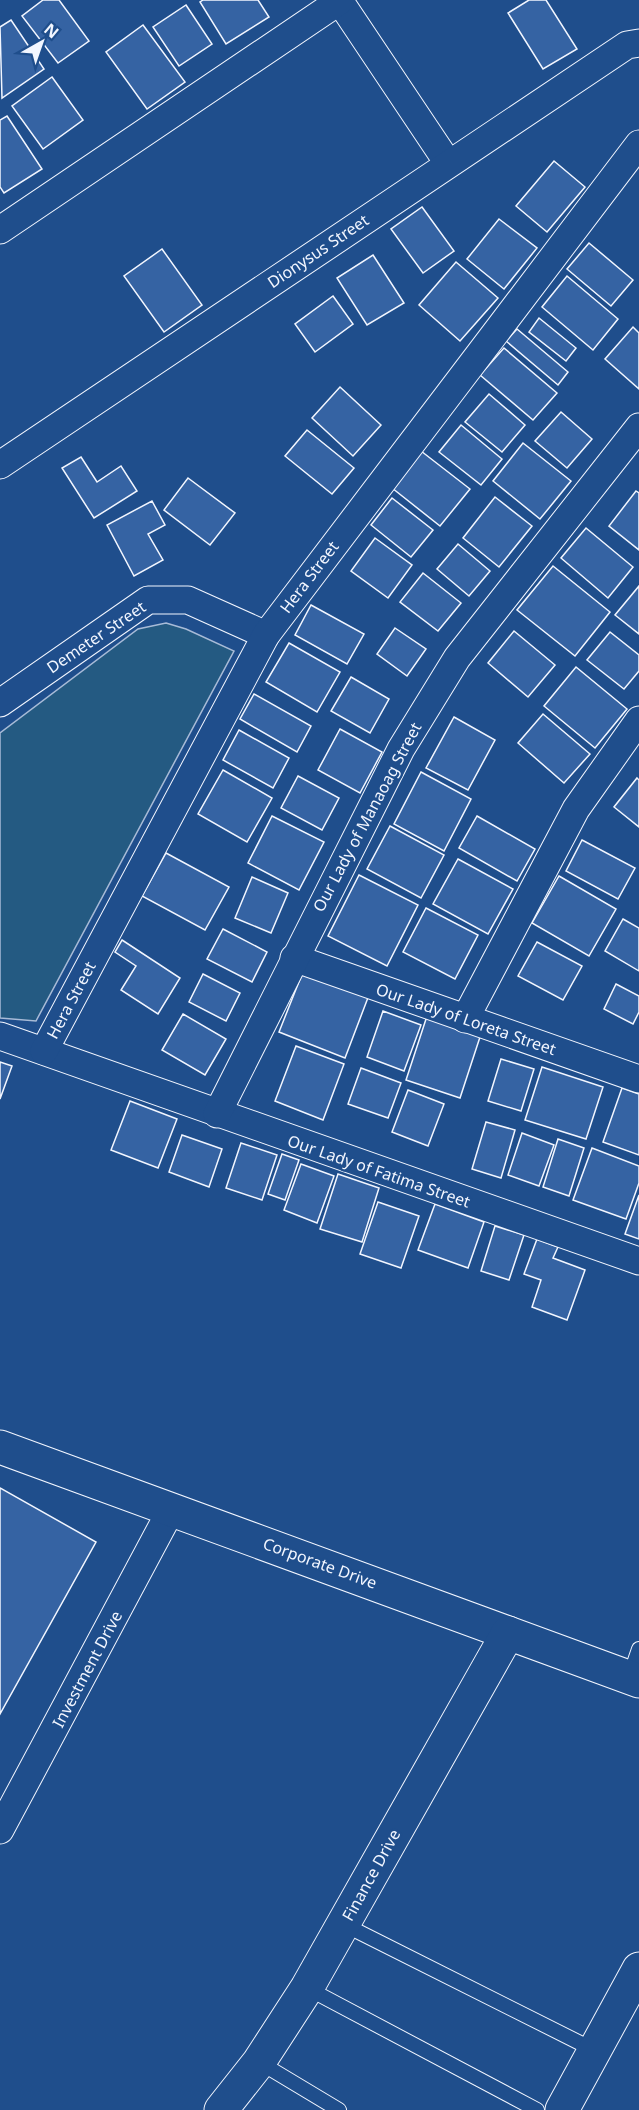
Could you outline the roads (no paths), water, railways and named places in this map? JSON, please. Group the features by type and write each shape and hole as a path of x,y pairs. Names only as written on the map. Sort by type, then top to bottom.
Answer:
{"main road":[{"name":"Corporate Drive","path":"0,1447 172,1508 508,1633 636,1669"},
{"name":"Finance Drive","path":"221,2110 260,2062 307,1988 508,1633"},
{"path":"562,2110 639,1969"}],"street":[{"path":"0,230 340,0 448,163"},
{"name":"Dionysus Street","path":"0,465 448,163 627,45 639,43"},
{"name":"Hera Street","path":"44,1052 266,635 639,144"},
{"name":"Our Lady of Manaoag Street","path":"217,1114 400,749 457,658 639,428"},
{"name":"Demeter Street","path":"0,703 148,600 188,600 266,635"},
{"path":"465,1019 576,809 639,720"},
{"name":"Our Lady of Loreta Street","path":"294,958 639,1079"},
{"name":"Our Lady of Fatima Street","path":"0,1036 639,1261"},
{"name":"Investment Drive","path":"0,1830 172,1508"}],"lane":[{"path":"343,1924 594,2050"},
{"path":"307,1988 537,2110"},
{"path":"260,2062 339,2110"}]}
